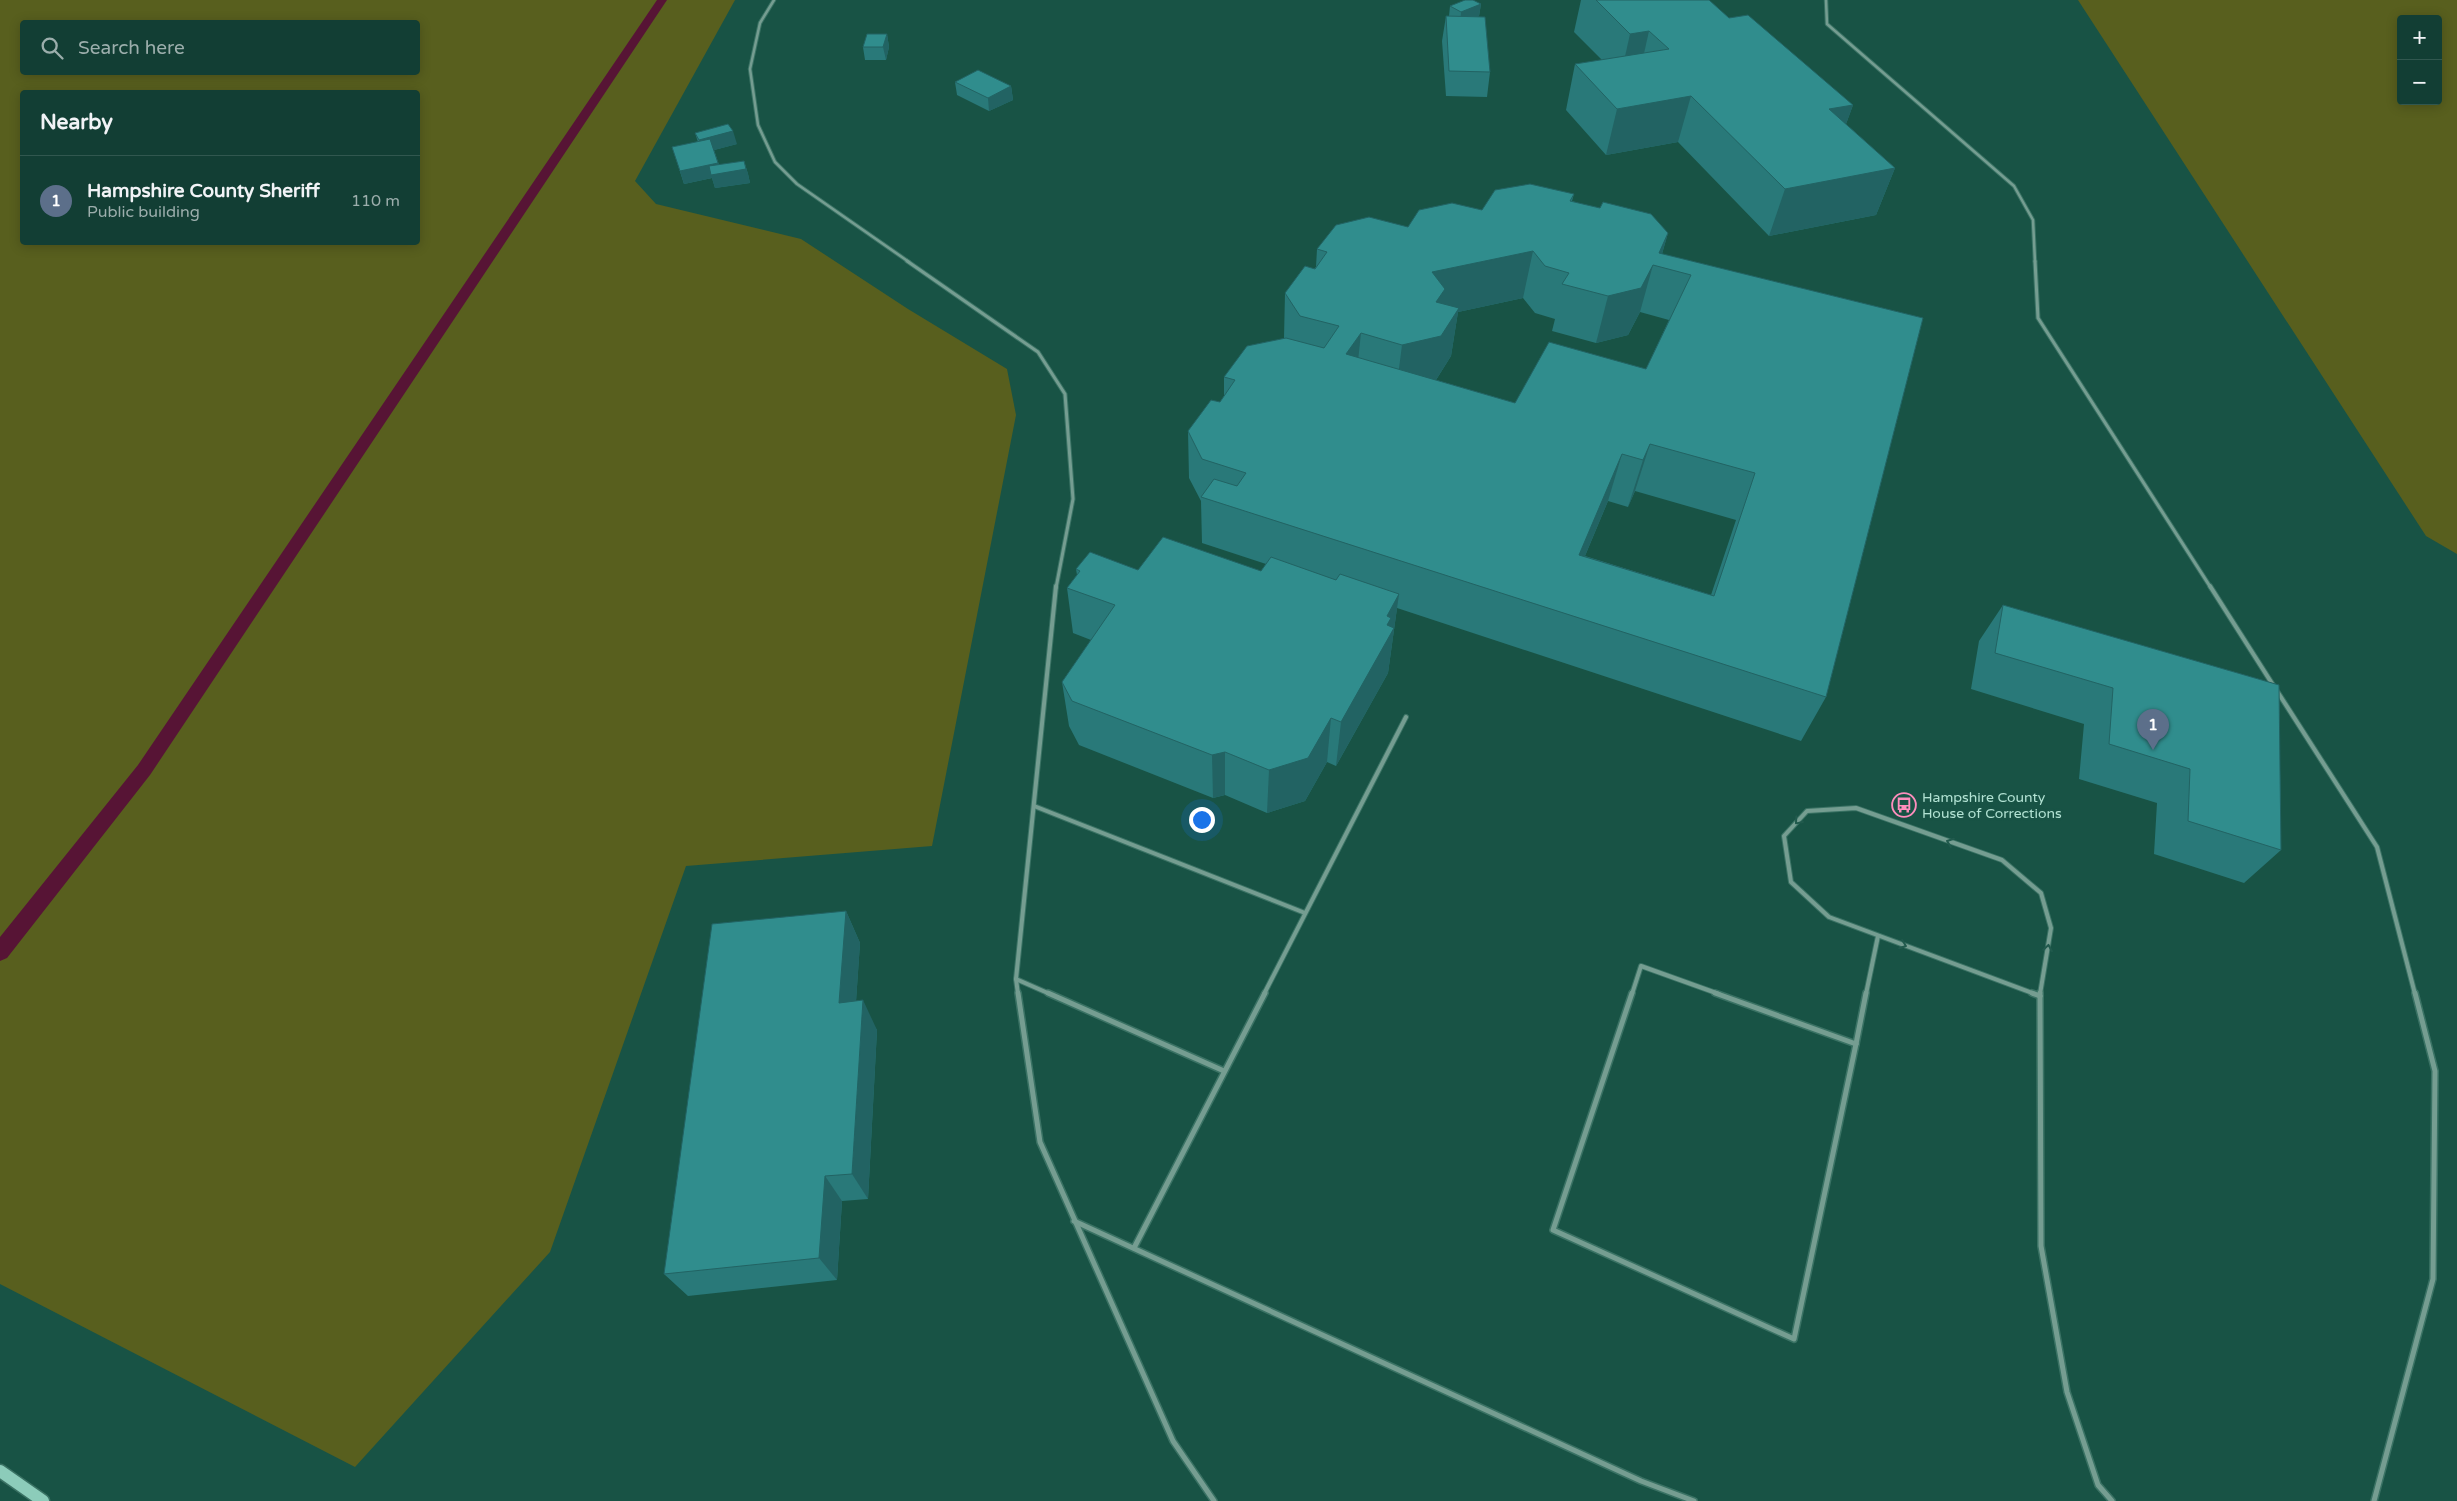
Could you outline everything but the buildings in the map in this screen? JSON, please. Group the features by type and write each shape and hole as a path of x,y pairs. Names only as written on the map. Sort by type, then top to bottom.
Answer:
{"main road":[{"path":"0,1471 43,1501"}],"lane":[{"path":"774,0 760,23 750,69 758,125 775,162 797,184 1038,352 1065,394 1073,499 1058,570 1016,980 1040,1142 1173,1441 1214,1501"},
{"path":"1826,0 1827,24 2014,186 2033,220 2038,318 2377,847 2435,1071 2433,1280 2374,1501"},
{"path":"1134,1248 1406,717"},
{"path":"1034,806 1305,913"},
{"path":"2040,996 1829,917 1791,882 1784,836 1807,811 1856,808 2002,860 2041,894 2051,928 2040,996 2041,1246 2067,1392 2098,1485 2112,1501"},
{"path":"1856,1044 1641,966 1553,1230 1794,1339 1856,1044 1878,936"},
{"path":"1016,980 1224,1071"},
{"path":"1074,1221 1641,1481 1694,1501"}],"green space":[{"path":"0,0 735,0 635,181 656,204 801,239 908,309 1007,369 1016,415 932,846 686,866 550,1252 355,1467 0,1284"},
{"path":"2078,0 2457,0 2457,554 2426,536"}],"waterway":[{"path":"0,952 144,770 662,0"}],"place":[{"name":"Hampshire County Sheriff","path":"2153,750"},
{"name":"Hampshire County House of Corrections","path":"1904,805"}]}
